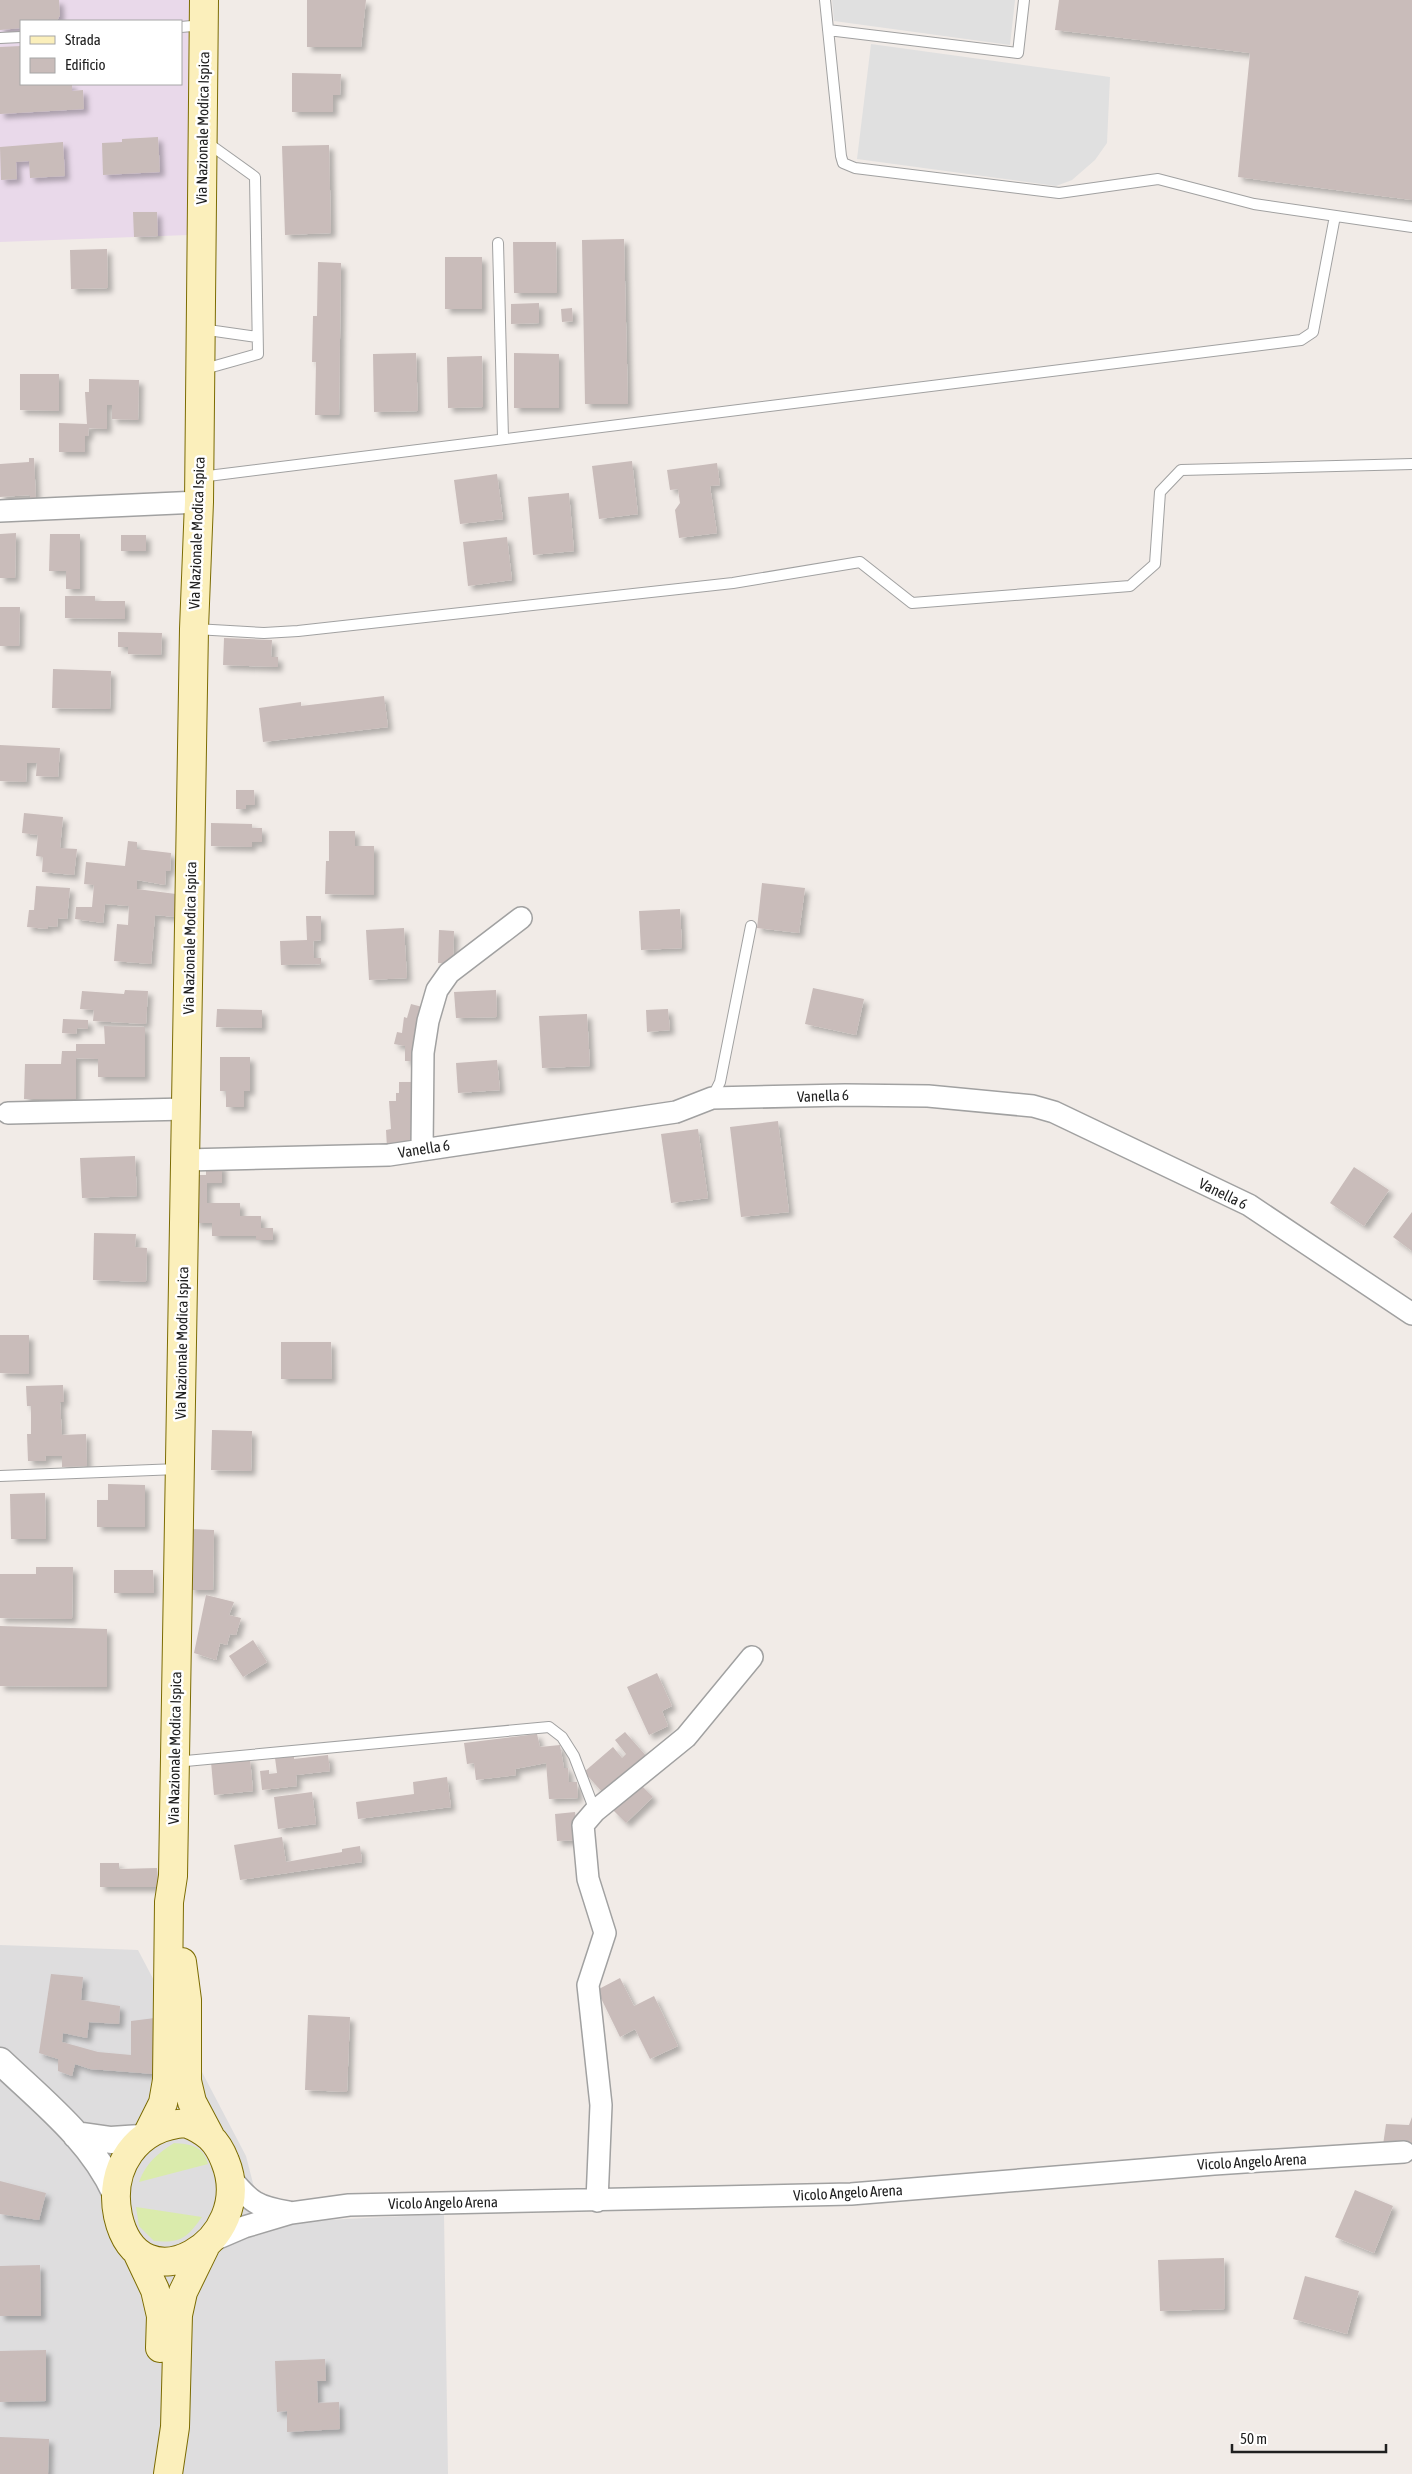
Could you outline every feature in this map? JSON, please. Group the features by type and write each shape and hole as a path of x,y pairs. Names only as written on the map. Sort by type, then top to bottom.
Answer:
{"main road":[{"name":"Via Nazionale Modica Ispica","path":"173,1876 194,629 199,490 202,138 197,17"},
{"path":"160,2474 157,2436 161,2316 155,2290 137,2252 121,2227 116,2194 118,2179 124,2164 164,2103 167,2080 169,1902 173,1876"},
{"path":"173,1876 187,2000 187,2081 192,2102 210,2136"},
{"path":"144,2136 172,2124 186,2123 201,2129 221,2149 230,2177 230,2199 226,2216 207,2245 183,2292 178,2314 176,2427 168,2474"},
{"path":"137,2252 156,2261 174,2261 207,2245"}],"street":[{"path":"0,511 199,490"},
{"path":"422,1150 423,1053 428,1021 437,990 449,973 521,918"},
{"name":"Vanella 6","path":"186,1160 389,1155 676,1112 712,1098 845,1095 928,1096 1033,1106 1054,1112 1249,1205 1412,1314"},
{"path":"8,1112 187,1109"},
{"path":"596,2201 601,2104 588,1985 605,1934 588,1879 583,1825 595,1811 686,1737 752,1657"},
{"path":"0,2061 76,2135 106,2173 116,2194"},
{"path":"76,2135 111,2140 144,2136"},
{"name":"Vicolo Angelo Arena","path":"291,2212 349,2205 851,2194 1214,2164 1404,2152"},
{"path":"230,2177 243,2194 264,2208 291,2212"},
{"path":"207,2245 244,2227 291,2212"}],"lane":[{"path":"825,0 841,156 843,163 855,168 1059,193 1158,178 1254,204 1412,227"},
{"path":"828,30 1018,53 1024,0"},
{"path":"0,38 20,37"},
{"path":"200,371 258,354 255,176 202,138"},
{"path":"199,490 503,438 1301,340 1313,332 1334,216"},
{"path":"498,243 503,438"},
{"path":"200,329 257,337"},
{"path":"194,629 264,633 298,631 734,583 860,562 912,603 1130,586 1155,564 1160,492 1181,470 1412,464"},
{"path":"712,1098 720,1082 750,926"},
{"path":"0,1476 179,1469"},
{"path":"174,1762 549,1727 562,1737 574,1756 595,1811"}],"shaded area":[{"path":"0,0 189,0 188,235 0,242"},
{"path":"832,0 1015,0 1010,45 834,21"},
{"path":"871,44 1110,77 1107,143 1095,160 1072,180 1056,186 857,159"},
{"path":"0,1945 138,1950 246,2156 255,2191 308,2221 444,2214 448,2474 0,2474"}],"green space":[{"path":"174,2143 196,2147 203,2153 208,2164 139,2182 145,2169 153,2160"},
{"path":"136,2207 202,2217 192,2230 182,2238 171,2241 154,2241 139,2226"}],"building":[{"path":"0,0 59,0 60,15 58,20 20,20 20,28 0,30"},
{"path":"307,0 366,0 361,47 307,47"},
{"path":"1059,0 1412,0 1412,200 1238,177 1250,53 1055,30"},
{"path":"20,46 20,85 72,85 72,91 83,90 84,109 0,114 0,47"},
{"path":"292,73 341,74 340,95 333,95 333,112 292,112"},
{"path":"158,137 160,172 103,175 102,143 122,142 122,139"},
{"path":"63,142 65,176 30,178 29,161 16,162 17,179 1,180 0,147"},
{"path":"329,145 331,233 285,235 282,146"},
{"path":"133,212 157,212 158,236 134,237"},
{"path":"624,239 628,404 585,404 582,240"},
{"path":"513,242 556,242 557,293 514,293"},
{"path":"107,249 108,288 71,289 70,250"},
{"path":"445,257 482,257 482,309 445,309"},
{"path":"318,262 341,263 339,415 315,415 316,362 312,362 313,316 317,316"},
{"path":"539,303 539,323 511,324 511,304"},
{"path":"572,308 573,321 562,322 561,309"},
{"path":"416,353 418,411 374,412 373,354"},
{"path":"514,353 559,354 559,408 514,408"},
{"path":"482,356 483,407 448,408 447,357"},
{"path":"20,374 59,374 59,411 20,410"},
{"path":"89,379 139,380 138,420 112,419 112,405 107,405 107,429 89,428 88,436 85,436 85,452 59,452 59,423 87,424 85,392 89,392"},
{"path":"29,458 34,458 36,500 30,501 30,495 0,497 0,464 29,462"},
{"path":"632,461 638,514 599,519 592,466"},
{"path":"717,463 720,485 710,486 717,533 679,538 675,510 680,503 678,489 670,490 667,470"},
{"path":"497,474 503,519 460,524 454,480"},
{"path":"569,493 574,551 533,555 528,497"},
{"path":"16,533 15,578 0,578 0,534"},
{"path":"50,534 80,534 80,589 66,589 66,571 49,571"},
{"path":"121,535 146,535 146,551 121,551"},
{"path":"507,537 512,580 468,586 463,542"},
{"path":"65,596 95,596 95,601 125,601 125,619 65,618"},
{"path":"0,607 20,607 19,646 0,646"},
{"path":"118,632 162,633 161,655 128,654 128,647 118,647"},
{"path":"224,638 272,640 271,657 278,657 278,667 223,665"},
{"path":"53,669 111,671 110,709 52,708"},
{"path":"384,696 388,727 263,742 259,708 301,702 301,706"},
{"path":"0,745 60,748 58,777 36,776 37,763 27,763 26,782 0,781"},
{"path":"236,790 254,790 255,805 246,805 246,809 236,809"},
{"path":"24,813 63,817 60,848 77,849 74,875 42,872 43,857 36,856 38,835 22,833"},
{"path":"211,823 252,824 252,828 262,828 262,842 252,842 252,847 211,846"},
{"path":"329,831 355,831 355,846 374,846 374,895 325,894 326,861 329,861"},
{"path":"128,841 137,842 137,849 171,853 170,871 166,871 165,885 137,880 137,889 176,894 176,917 155,915 151,964 114,961 117,924 128,925 129,906 105,904 103,923 75,919 76,907 92,907 94,885 84,884 86,862 125,866"},
{"path":"762,883 805,888 799,933 757,928"},
{"path":"36,886 70,888 67,919 58,918 57,927 48,926 48,929 27,927 29,910 34,910"},
{"path":"680,909 682,948 641,950 639,911"},
{"path":"306,916 321,916 321,940 313,941 314,958 321,958 321,964 281,965 280,941 307,940"},
{"path":"404,928 407,978 369,980 366,930"},
{"path":"439,930 454,931 453,963 438,963"},
{"path":"813,988 864,999 856,1035 805,1024"},
{"path":"125,990 148,991 146,1024 93,1021 94,1010 80,1009 82,991 124,994"},
{"path":"496,990 497,1017 456,1018 454,992"},
{"path":"411,1004 426,1008 418,1061 405,1061 405,1046 394,1044 397,1032 402,1033 404,1017 407,1018"},
{"path":"217,1009 262,1010 262,1028 216,1027"},
{"path":"668,1009 670,1030 647,1032 646,1010"},
{"path":"587,1014 590,1066 542,1068 539,1016"},
{"path":"63,1019 88,1020 88,1029 77,1028 76,1034 62,1033"},
{"path":"104,1026 145,1027 145,1077 98,1077 98,1059 76,1058 76,1099 24,1099 25,1064 61,1064 62,1051 76,1051 76,1044 105,1044"},
{"path":"220,1057 250,1057 250,1091 244,1091 244,1107 226,1107 226,1091 220,1091"},
{"path":"497,1060 500,1090 458,1093 456,1063"},
{"path":"399,1082 416,1082 414,1145 387,1148 386,1130 391,1129 389,1101 396,1101 396,1093 399,1093"},
{"path":"778,1121 789,1212 741,1217 730,1127"},
{"path":"698,1129 708,1198 671,1203 661,1134"},
{"path":"135,1156 137,1196 82,1198 80,1158"},
{"path":"222,1164 222,1183 207,1183 207,1203 240,1203 240,1216 261,1216 261,1228 273,1228 273,1240 256,1240 256,1236 212,1236 212,1223 195,1223 195,1175 206,1175 206,1167"},
{"path":"1354,1167 1389,1190 1364,1226 1330,1203"},
{"path":"1412,1212 1412,1251 1393,1237"},
{"path":"94,1233 136,1234 135,1247 147,1248 146,1282 93,1280"},
{"path":"0,1335 29,1335 29,1374 0,1373"},
{"path":"281,1342 331,1342 332,1379 281,1379"},
{"path":"63,1385 64,1402 60,1402 62,1435 86,1434 87,1466 62,1467 62,1456 45,1456 46,1461 28,1461 27,1434 31,1434 31,1406 27,1406 26,1386"},
{"path":"212,1430 252,1431 251,1471 211,1470"},
{"path":"108,1484 145,1485 145,1527 97,1527 97,1500 108,1500"},
{"path":"45,1493 46,1539 11,1539 10,1494"},
{"path":"191,1529 214,1530 213,1590 190,1590"},
{"path":"36,1567 73,1567 72,1619 0,1618 0,1574 36,1574"},
{"path":"114,1570 153,1570 154,1593 114,1593"},
{"path":"206,1595 234,1602 229,1615 241,1618 236,1635 230,1634 227,1645 220,1643 216,1660 194,1653"},
{"path":"0,1626 107,1629 107,1687 0,1686"},
{"path":"253,1640 267,1662 243,1677 229,1656"},
{"path":"657,1673 672,1706 662,1711 668,1726 649,1735 627,1687"},
{"path":"625,1732 648,1758 605,1795 584,1772 613,1747 622,1758 626,1754 615,1740"},
{"path":"537,1734 540,1747 560,1745 564,1768 568,1768 569,1782 577,1782 578,1798 549,1799 546,1763 515,1769 516,1775 476,1780 474,1763 467,1764 464,1743"},
{"path":"328,1755 330,1771 296,1775 297,1786 262,1790 260,1771 269,1770 269,1774 277,1773 275,1758 294,1756 294,1759"},
{"path":"250,1758 253,1791 214,1795 211,1762"},
{"path":"447,1777 451,1807 358,1819 356,1802 414,1794 413,1782"},
{"path":"640,1784 653,1797 626,1823 613,1810"},
{"path":"312,1792 316,1824 278,1829 274,1797"},
{"path":"575,1812 578,1840 557,1841 555,1814"},
{"path":"282,1837 286,1862 342,1852 342,1849 360,1846 362,1862 240,1880 234,1845"},
{"path":"100,1863 119,1863 119,1869 157,1868 158,1887 100,1887"},
{"path":"51,1974 83,1977 81,2000 120,2006 119,2024 89,2022 87,2038 63,2033 62,2042 98,2052 131,2055 131,2021 155,2018 154,2074 90,2069 75,2064 72,2076 58,2071 58,2059 39,2053"},
{"path":"620,1978 634,2006 654,1996 678,2046 650,2059 635,2029 620,2037 597,1990"},
{"path":"308,2015 350,2017 347,2092 305,2090"},
{"path":"1412,2117 1412,2144 1383,2145 1386,2124 1409,2125"},
{"path":"0,2181 46,2193 39,2220 0,2214"},
{"path":"1355,2190 1393,2206 1374,2253 1335,2237"},
{"path":"1224,2258 1225,2309 1160,2311 1158,2260"},
{"path":"40,2265 41,2316 0,2316 0,2266"},
{"path":"1305,2276 1359,2291 1347,2334 1293,2319"},
{"path":"46,2350 46,2401 0,2402 0,2351"},
{"path":"325,2359 326,2381 317,2381 318,2403 339,2402 340,2429 287,2432 287,2411 277,2412 275,2361"},
{"path":"0,2437 49,2439 48,2474 0,2474"}]}
